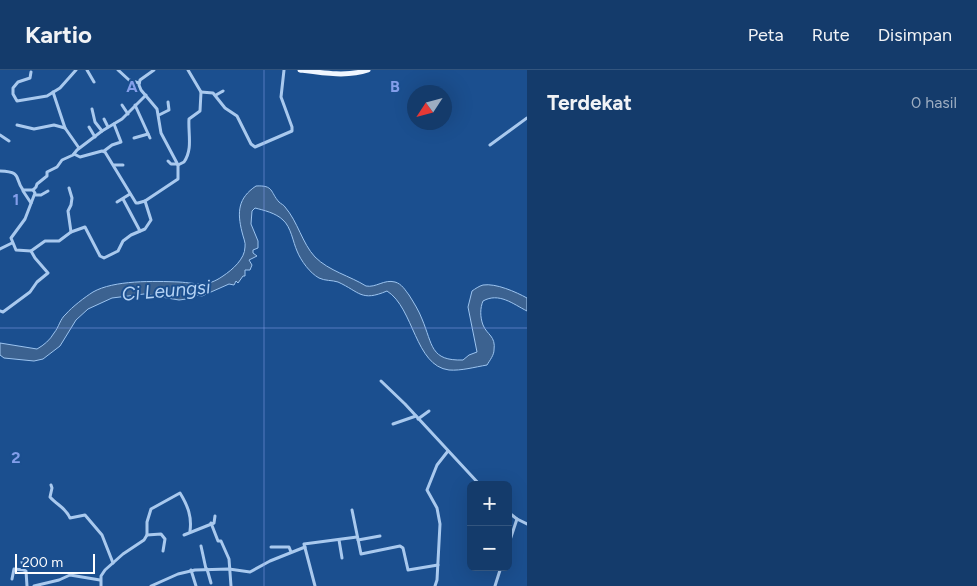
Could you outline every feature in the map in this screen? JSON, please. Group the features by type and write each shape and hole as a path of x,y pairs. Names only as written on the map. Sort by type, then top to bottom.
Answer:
{"main road":[{"path":"300,70 340,73 368,70"}],"street":[{"path":"88,70 94,82"},
{"path":"118,70 129,80 139,83"},
{"path":"104,151 137,204 145,201 178,179 178,165 162,133 156,107 141,90 139,83 143,77 154,70"},
{"path":"168,160 171,164 178,165 184,162 188,155 190,142 189,121 191,117 200,111 201,92 188,70"},
{"path":"201,92 213,92 225,108 237,116 252,146 258,146 292,132 281,97 284,70"},
{"path":"31,72 30,78 18,82 13,88 13,94 17,101 47,96 60,88 73,71"},
{"path":"216,96 223,91"},
{"path":"53,92 65,128 79,148"},
{"path":"33,190 47,176 46,173 48,171 57,167 62,160 74,154 79,148 128,114 146,95"},
{"path":"159,115 169,110 168,102"},
{"path":"122,105 128,114"},
{"path":"135,105 150,138"},
{"path":"92,109 95,122 102,131"},
{"path":"490,145 527,118"},
{"path":"104,119 108,128"},
{"path":"74,154 80,157 104,151 112,145 121,142 114,124"},
{"path":"17,126 34,129 54,125 65,128"},
{"path":"89,127 95,137"},
{"path":"134,138 148,134"},
{"path":"0,135 9,141"},
{"path":"114,165 123,165"},
{"path":"0,171 16,175 31,203"},
{"path":"69,188 72,198 68,211 71,232"},
{"path":"23,190 33,190"},
{"path":"33,190 36,194 41,195 48,191"},
{"path":"36,194 25,219 11,236 12,243 18,251 31,251 45,241 59,241 83,226 87,228 100,256 104,258 118,252 123,241 136,232 145,229 151,220 145,201"},
{"path":"117,202 130,194"},
{"path":"123,199 140,231"},
{"path":"0,249 12,243"},
{"path":"0,312 3,312 20,299 48,273 31,251"},
{"path":"381,381 476,481"},
{"path":"393,424 417,418 429,412"},
{"path":"435,586 438,580 441,534 436,508 426,490 437,465 448,451"},
{"path":"51,485 50,496 56,505 65,510 70,518 85,515 100,531 113,563"},
{"path":"102,586 100,580 105,570 123,554 142,542 147,535 149,514 160,503 180,494 191,514 190,531"},
{"path":"352,510 361,554 402,547 408,570 438,565"},
{"path":"184,534 215,522 215,516"},
{"path":"512,516 527,524"},
{"path":"512,529 517,520"},
{"path":"211,523 218,541 220,541 229,557 232,586"},
{"path":"147,535 161,534 164,539 163,551"},
{"path":"151,586 162,584 178,574 191,570 229,569 250,572 305,547 304,544 380,536"},
{"path":"339,540 342,558"},
{"path":"201,546 211,583"},
{"path":"271,547 289,547 292,552"},
{"path":"305,547 315,586"},
{"path":"22,562 26,571 27,586"},
{"path":"12,579 14,570 24,570"},
{"path":"191,570 196,586"},
{"path":"495,586 500,571"},
{"path":"34,586 59,580 70,575 100,580"}],"water":[{"name":"Ci Leungsi","path":"256,186 269,188 279,202 285,206 307,245 321,262 366,286 391,281 401,286 418,310 434,350 444,358 463,360 477,352 468,307 472,291 479,287 494,285 506,288 527,298 527,311 500,298 483,301 481,310 482,322 494,342 493,354 487,365 454,370 438,366 422,348 403,310 396,299 387,291 366,296 338,282 319,278 309,270 301,259 286,223 273,214 255,208 252,211 251,224 258,241 258,248 253,250 253,253 257,256 249,260 252,265 250,270 245,270 245,276 238,283 236,281 234,285 229,284 202,296 195,295 194,298 179,300 144,294 112,298 88,309 76,320 60,346 43,359 34,361 4,358 0,355 0,343 37,349 51,338 62,318 72,308 93,292 102,288 123,283 179,282 196,284 217,280 230,271 243,256 245,244 240,225 240,206 246,195"}]}
